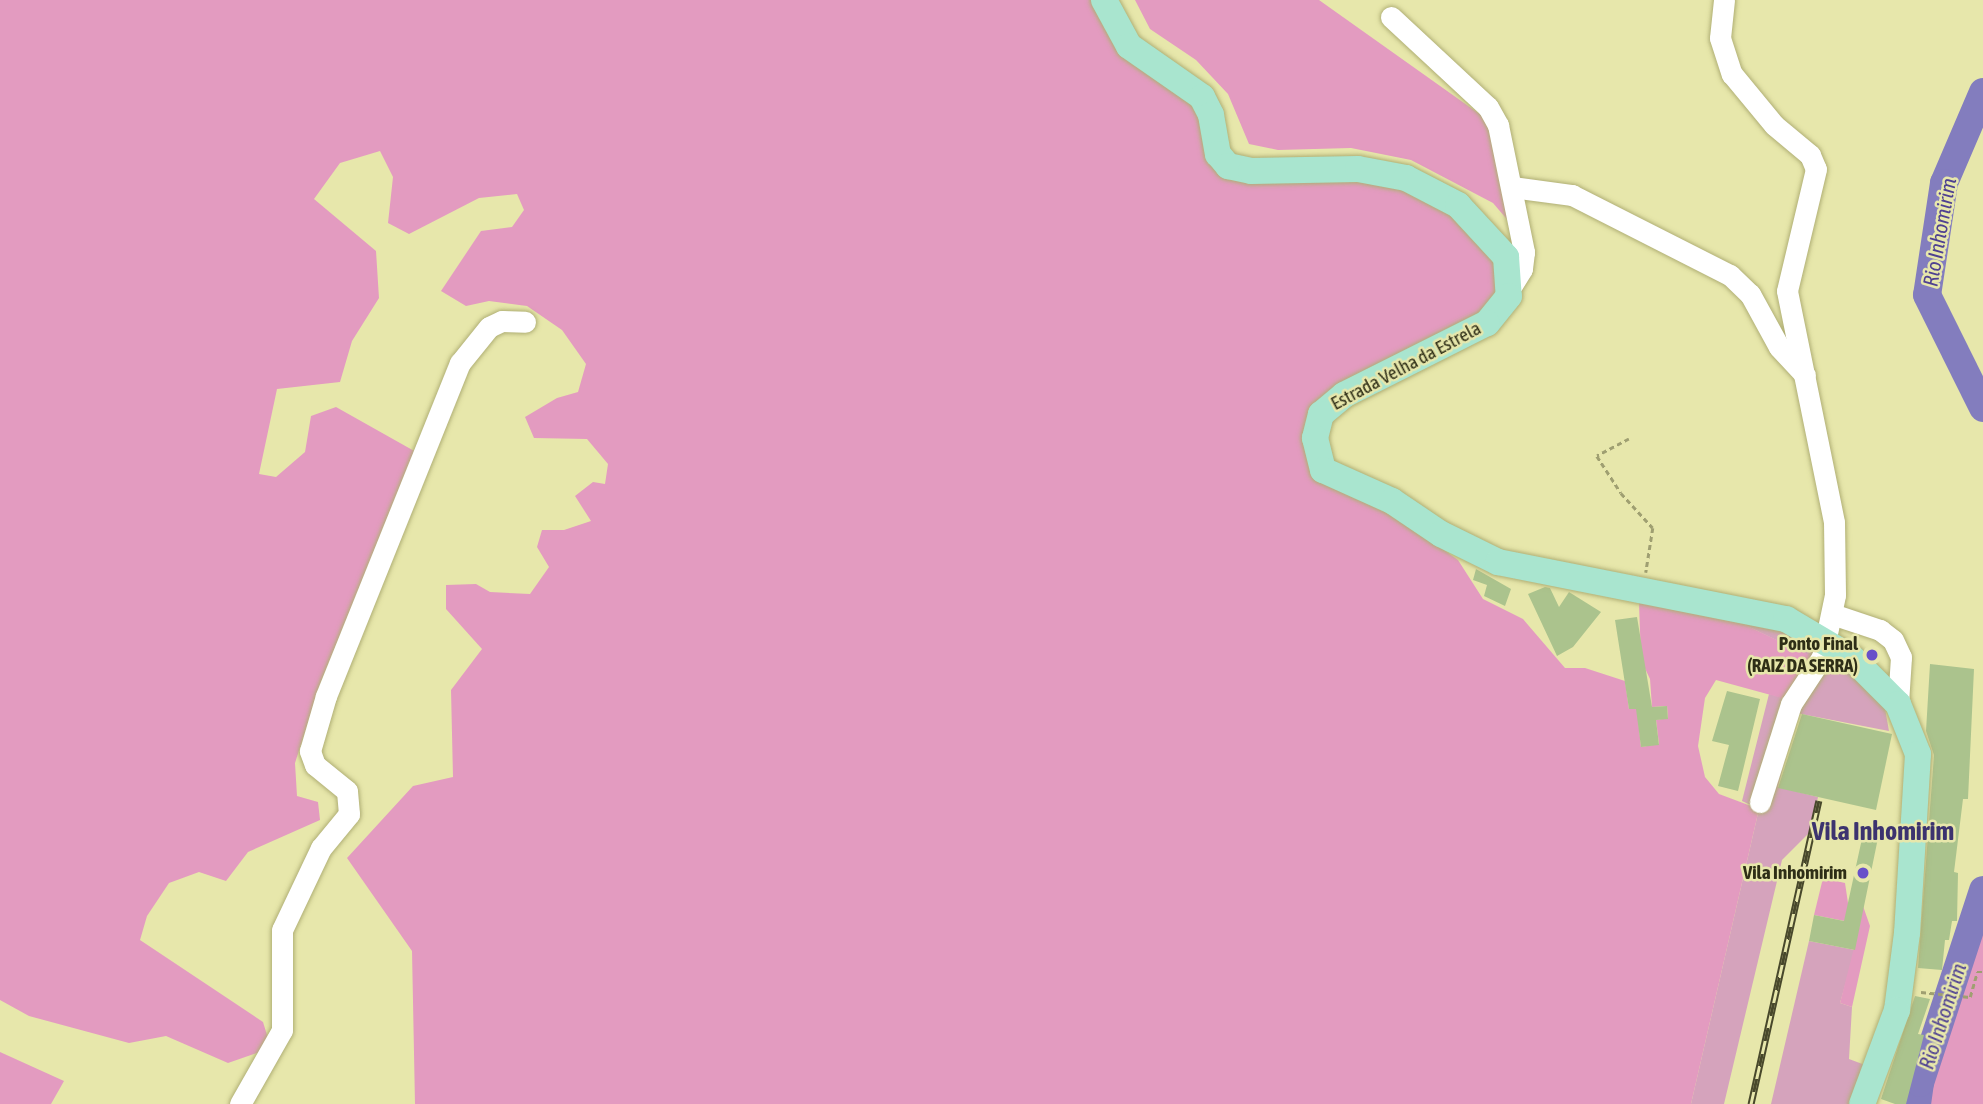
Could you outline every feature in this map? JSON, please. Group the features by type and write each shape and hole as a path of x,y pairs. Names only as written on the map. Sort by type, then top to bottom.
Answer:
{"main road":[{"path":"1104,0 1129,46 1202,97 1211,115 1218,154 1228,166 1251,171 1358,169 1406,177 1458,205 1481,225 1506,257 1512,285"},
{"name":"Estrada Velha da Estrela","path":"1512,285 1503,306 1476,331 1330,404 1315,428 1319,460 1332,477 1392,501 1486,558 1642,592 1767,613 1829,627 1898,704"},
{"path":"1862,1104 1897,1010 1908,933 1917,754 1898,704"}],"street":[{"path":"1724,0 1720,38 1726,63 1749,98 1813,159 1816,180 1787,291 1807,377 1834,522 1829,627 1814,672 1791,704 1760,802"},
{"path":"1391,17 1488,107 1504,141 1524,252 1522,269 1512,285"},
{"path":"1512,187 1572,195 1730,275 1750,294 1779,347 1807,377"},
{"path":"240,1104 282,1030 282,930 321,848 349,814 347,791 315,765 310,751 321,708 460,363 489,327 502,321 525,322"},
{"path":"1829,627 1880,630 1893,640 1901,657 1898,704"}],"path":[{"path":"1629,439 1597,456 1614,483 1653,528 1642,592"},
{"path":"1940,994 1970,997 1977,972 1983,972"}],"shaded area":[{"path":"0,0 1102,0 1104,9 1190,87 1217,154 1379,173 1493,240 1502,304 1344,394 1317,460 1458,560 1483,599 1523,619 1565,668 1585,668 1625,681 1629,709 1637,709 1641,747 1659,744 1656,720 1668,718 1667,706 1652,707 1650,679 1641,660 1639,603 1720,613 1815,658 1789,700 1716,680 1705,698 1698,746 1705,777 1719,794 1759,809 1691,1104 415,1104 412,951 347,858 413,786 453,777 451,690 482,649 446,609 446,585 476,584 490,592 530,594 549,567 537,547 542,530 564,530 591,521 575,496 593,482 605,484 608,464 587,439 534,438 525,417 557,398 578,392 586,364 562,330 527,306 489,301 466,306 441,291 481,231 512,227 524,210 517,194 479,198 409,234 388,223 393,177 380,151 340,163 314,199 376,251 379,298 352,341 340,382 277,389 259,474 276,477 305,452 311,416 336,407 416,452 322,679 295,763 297,796 318,802 320,820 248,852 226,881 199,872 169,883 147,916 140,940 263,1022 271,1048 228,1063 166,1036 129,1043 29,1016 0,1000"},
{"path":"1135,0 1319,0 1495,125 1523,238 1493,203 1411,160 1351,148 1278,150 1249,144 1228,94 1196,60 1150,29"},
{"path":"1720,613 1808,637 1884,703 1889,731 1796,713 1778,787 1818,797 1810,832 1782,860 1724,1104 1691,1104 1759,809 1742,801 1769,694 1789,699 1814,658"},
{"path":"1823,878 1845,883 1848,903 1863,906 1870,926 1852,1007 1840,1003 1860,924 1814,915"},
{"path":"1983,914 1983,1104 1925,1104 1927,1085"},
{"path":"1809,941 1855,950 1840,1003 1852,1007 1849,1059 1865,1065 1850,1104 1771,1104"},
{"path":"0,1052 64,1081 51,1104 0,1104"}],"building":[{"path":"1476,569 1511,589 1505,606 1484,596 1487,585 1473,580"},
{"path":"1545,587 1550,588 1559,607 1569,592 1601,612 1573,647 1557,656 1528,594"},
{"path":"1637,617 1652,707 1667,706 1668,719 1656,720 1659,745 1641,747 1636,709 1629,709 1615,620"},
{"path":"1930,664 1974,669 1968,799 1963,799 1954,872 1958,873 1957,921 1952,921 1949,940 1945,940 1942,970 1918,968 1934,755 1926,731"},
{"path":"1727,691 1760,699 1738,791 1718,786 1729,745 1712,741"},
{"path":"1802,714 1892,734 1876,810 1778,788"},
{"path":"1863,834 1878,838 1855,950 1809,941 1814,915 1844,921"},
{"path":"1915,996 1930,999 1918,1034 1924,1035 1906,1104 1895,1104 1881,1099"}],"waterway":[{"name":"Rio Inhomirim","path":"1983,92 1944,183 1927,295 1983,408"},
{"name":"Rio Inhomirim","path":"1917,1104 1920,1083 1983,890"}],"railway":[{"path":"1751,1104 1819,801"}],"place":[{"name":"Ponto Final (RAIZ DA SERRA)","path":"1872,655"},
{"name":"Vila Inhomirim","path":"1863,873"}],"district":[{"name":"Vila Inhomirim","path":"1883,832"}]}
